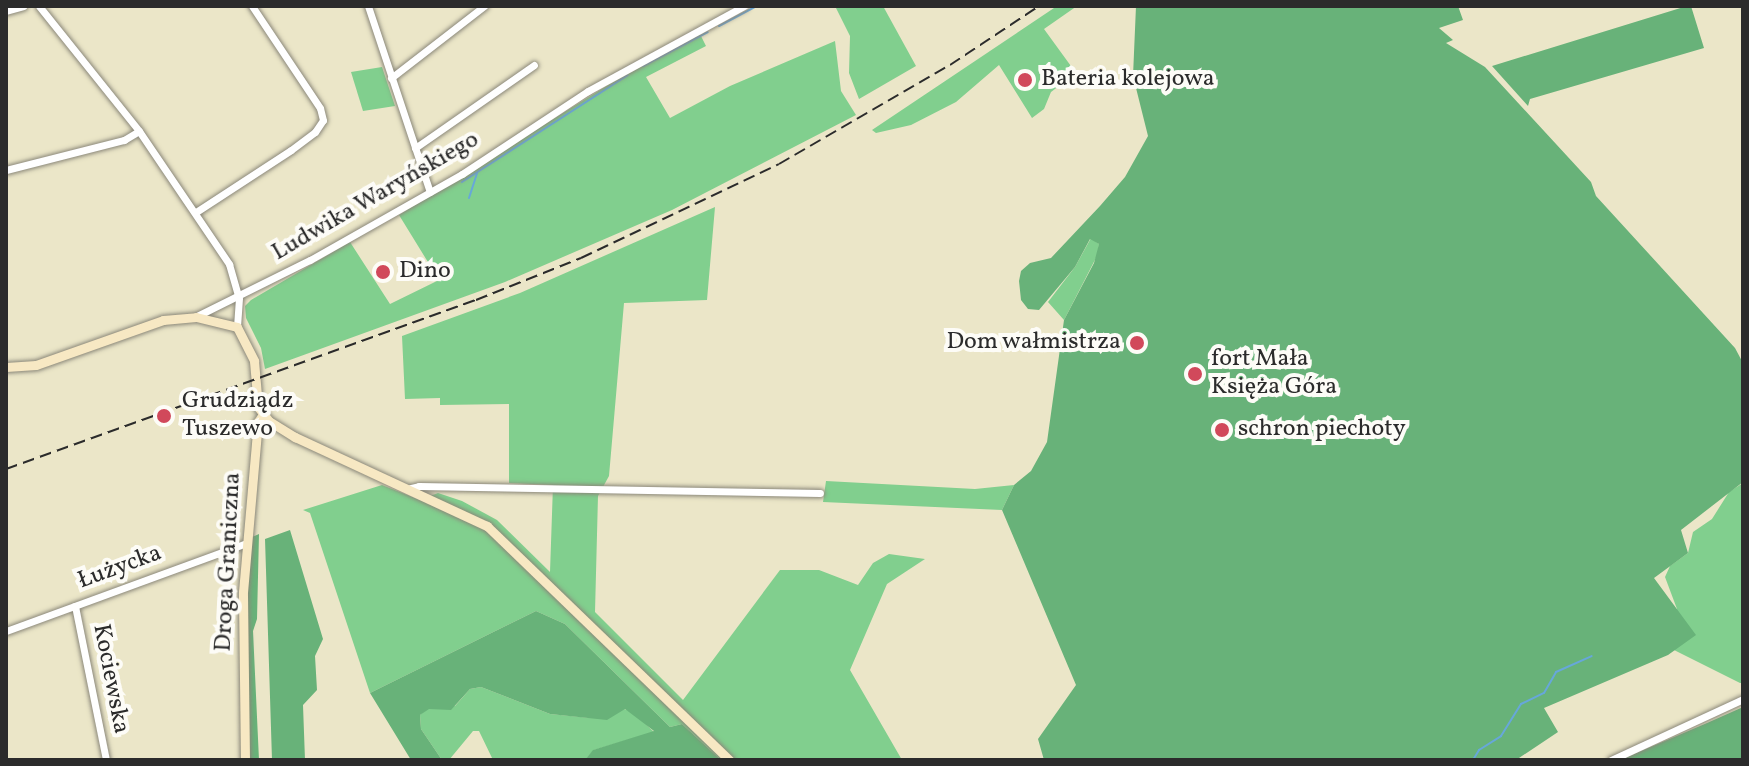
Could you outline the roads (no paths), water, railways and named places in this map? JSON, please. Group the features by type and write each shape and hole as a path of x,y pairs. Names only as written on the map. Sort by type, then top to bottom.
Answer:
{"street":[{"path":"6,11 23,6"},
{"name":"Droga Graniczna","path":"39,6 139,131 196,212 229,264 239,298 237,327 254,361 257,401 263,414 258,422 243,592 245,760"},
{"path":"196,212 291,150 315,132 323,120 320,108 252,6"},
{"path":"368,6 430,192"},
{"path":"391,78 484,6"},
{"name":"Ludwika Waryńskiego","path":"6,367 36,365 144,325 196,317 239,298 430,192 588,91 744,6"},
{"path":"415,148 534,65"},
{"path":"6,170 124,140 139,131"},
{"path":"196,317 237,327"},
{"path":"263,414 295,437 487,526 729,760"},
{"path":"407,489 419,486 820,493"},
{"name":"Łużycka","path":"6,631 247,543"},
{"name":"Kociewska","path":"75,606 106,760"},
{"path":"1611,760 1743,699"}],"waterway":[{"path":"719,26 757,6"},
{"path":"643,66 708,32"},
{"path":"462,182 628,75"},
{"path":"469,198 477,173"},
{"path":"1473,760 1479,750 1501,736 1521,704 1544,693 1556,672 1592,656"}],"railway":[{"path":"6,469 476,300 581,258 779,164 950,65 1039,6"}],"place":[{"name":"Bateria kolejowa","path":"1025,80"},
{"name":"Dino","path":"383,272"},
{"name":"Dom wałmistrza","path":"1137,343"},
{"name":"fort Mała Księża Góra","path":"1195,374"},
{"name":"Grudziądz Tuszewo","path":"164,416"},
{"name":"schron piechoty","path":"1222,430"}]}
